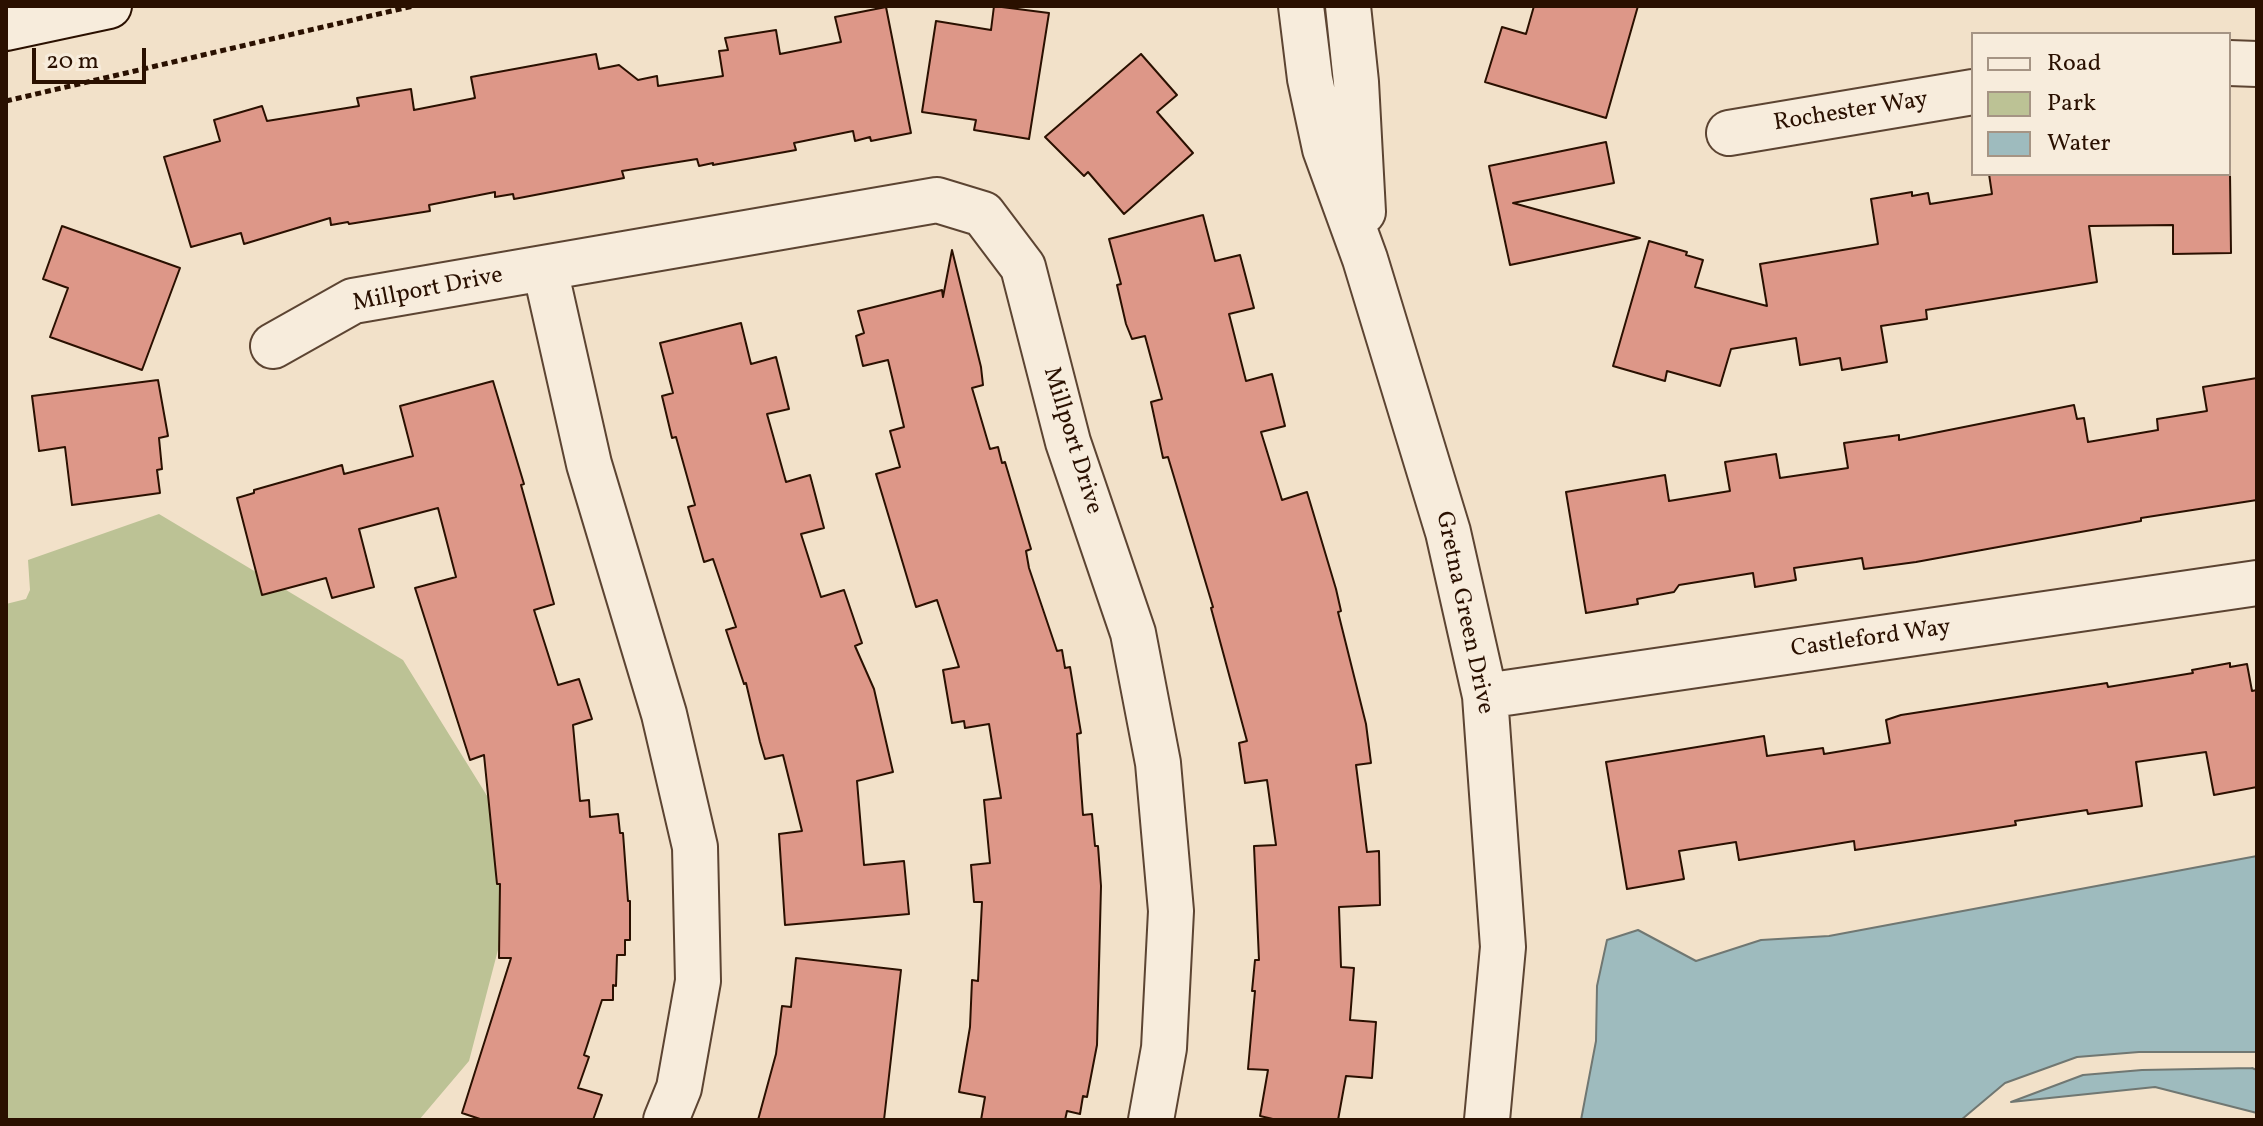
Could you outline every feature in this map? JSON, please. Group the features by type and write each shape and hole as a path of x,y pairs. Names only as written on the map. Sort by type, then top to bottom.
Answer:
{"street":[{"path":"6,28 109,6"},
{"name":"Gretna Green Drive","path":"1301,6 1310,79 1325,149 1365,259 1448,532 1485,696 1503,947 1487,1120"},
{"name":"Gretna Green Drive","path":"1348,6 1356,82 1365,259"},
{"path":"2231,63 2257,64"},
{"name":"Rochester Way","path":"1729,133 1971,92"},
{"name":"Millport Drive","path":"273,346 353,301 937,200 983,214 1023,267 1068,442 1133,633 1158,763 1171,911 1164,1048 1151,1120"},
{"path":"545,269 589,464 664,714 695,847 698,981 679,1088 666,1120"},
{"name":"Castleford Way","path":"1485,696 2257,583"}],"path":[{"path":"6,101 413,6"}],"green space":[{"path":"159,514 403,660 523,854 469,1061 419,1120 6,1120 6,604 26,599 30,590 28,560"}],"water":[{"path":"2257,856 2257,1052 2139,1052 2077,1057 2005,1083 1961,1120 1581,1120 1596,1041 1597,986 1607,940 1638,930 1696,961 1761,940 1829,936"},
{"path":"2142,1070 2257,1070 2257,1113 2155,1087 2011,1102 2083,1075"}],"building":[{"path":"994,6 1049,13 1029,139 974,130 976,120 922,112 936,21 991,30"},
{"path":"1534,6 1638,6 1606,118 1485,82 1502,27 1526,34"},
{"path":"886,7 911,133 855,141 853,131 794,143 796,150 713,165 699,166 697,159 622,171 624,178 514,199 513,194 495,197 495,192 429,205 430,211 349,224 331,225 330,218 244,244 241,233 191,247 164,157 220,141 214,120 262,106 267,121 359,106 357,98 411,89 414,110 475,98 471,77 596,54 599,69 619,65 638,80 657,76 658,86 723,76 719,51 728,50 725,38 776,30 780,54 841,42 835,17"},
{"path":"1141,54 1177,95 1157,112 1193,153 1124,214 1088,172 1084,176 1045,137"},
{"path":"1606,142 1614,183 1513,203 1640,238 1510,265 1489,166"},
{"path":"1989,176 2230,176 2231,253 2173,254 2173,225 2089,226 2097,282 1926,310 1927,319 1881,326 1887,362 1842,370 1840,358 1800,365 1796,338 1731,349 1720,386 1667,371 1665,381 1613,366 1649,241 1703,260 1695,287 1767,306 1760,264 1878,244 1871,199 1912,192 1912,196 1928,193 1930,204 1992,194"},
{"path":"1203,215 1215,261 1240,255 1254,308 1229,314 1246,381 1272,374 1285,426 1261,432 1282,500 1307,492 1336,589 1341,611 1338,612 1366,724 1371,763 1356,765 1367,852 1379,851 1380,905 1339,907 1341,967 1354,968 1350,1020 1376,1022 1372,1078 1346,1076 1338,1120 1277,1120 1260,1116 1268,1070 1248,1069 1255,960 1259,960 1254,846 1276,845 1267,780 1245,783 1239,743 1247,741 1213,607 1168,457 1163,458 1151,402 1162,399 1145,336 1132,339 1126,324 1117,285 1121,284 1109,239"},
{"path":"62,226 180,268 142,370 50,337 68,288 43,279"},
{"path":"952,250 981,367 983,385 972,388 990,449 998,447 1002,463 1005,462 1031,549 1026,551 1029,568 1057,651 1062,650 1065,668 1070,667 1081,733 1077,734 1083,815 1092,814 1095,846 1098,846 1101,886 1097,1045 1087,1097 1083,1096 1080,1114 1067,1111 1065,1120 981,1120 985,1097 959,1092 970,1027 972,980 978,981 982,902 974,902 971,865 990,863 984,800 1001,798 989,724 965,728 964,721 952,723 943,670 959,667 937,600 916,607 876,474 900,467 890,431 904,427 888,360 863,366 856,336 864,333 858,311 942,290 943,297"},
{"path":"741,323 751,364 776,357 789,409 767,414 786,482 810,475 824,528 801,534 821,597 844,590 862,643 855,646 874,689 893,772 857,781 864,865 904,861 909,914 785,925 779,834 802,831 783,755 765,759 746,683 726,630 736,627 713,559 704,562 688,507 695,505 676,437 672,438 662,396 673,393 660,343"},
{"path":"2257,378 2257,500 2141,518 2141,521 1916,562 1864,569 1862,558 1794,568 1796,580 1755,587 1753,573 1679,585 1674,592 1637,599 1638,604 1586,613 1566,492 1665,475 1669,501 1730,491 1725,462 1776,454 1780,478 1848,468 1844,443 1899,435 1899,440 2074,405 2077,419 2084,418 2088,442 2158,430 2157,419 2207,411 2203,387"},
{"path":"158,380 168,436 159,438 162,469 157,470 160,493 72,505 65,447 39,451 32,396"},
{"path":"493,381 524,484 521,485 554,604 534,610 558,685 579,679 592,719 573,725 580,801 589,800 590,817 618,814 620,833 623,833 630,901 630,940 625,940 625,955 617,955 613,1000 602,1000 584,1055 589,1057 578,1088 602,1095 593,1120 483,1120 462,1113 511,958 499,958 500,884 497,884 484,755 470,760 415,588 456,577 438,508 359,529 374,587 332,598 326,578 262,595 237,498 254,493 254,490 342,465 344,474 413,456 400,406"},
{"path":"2230,663 2230,667 2247,664 2252,691 2257,690 2257,787 2214,795 2206,752 2136,762 2142,806 2088,814 2087,810 2015,821 2016,825 1855,850 1854,841 1739,860 1736,842 1679,851 1684,879 1627,889 1606,762 1764,736 1767,756 1823,748 1824,754 1890,743 1886,720 1901,715 2107,683 2108,687 2193,673 2192,670"},
{"path":"796,958 901,970 884,1120 758,1120 776,1054 782,1006 791,1007"}]}
